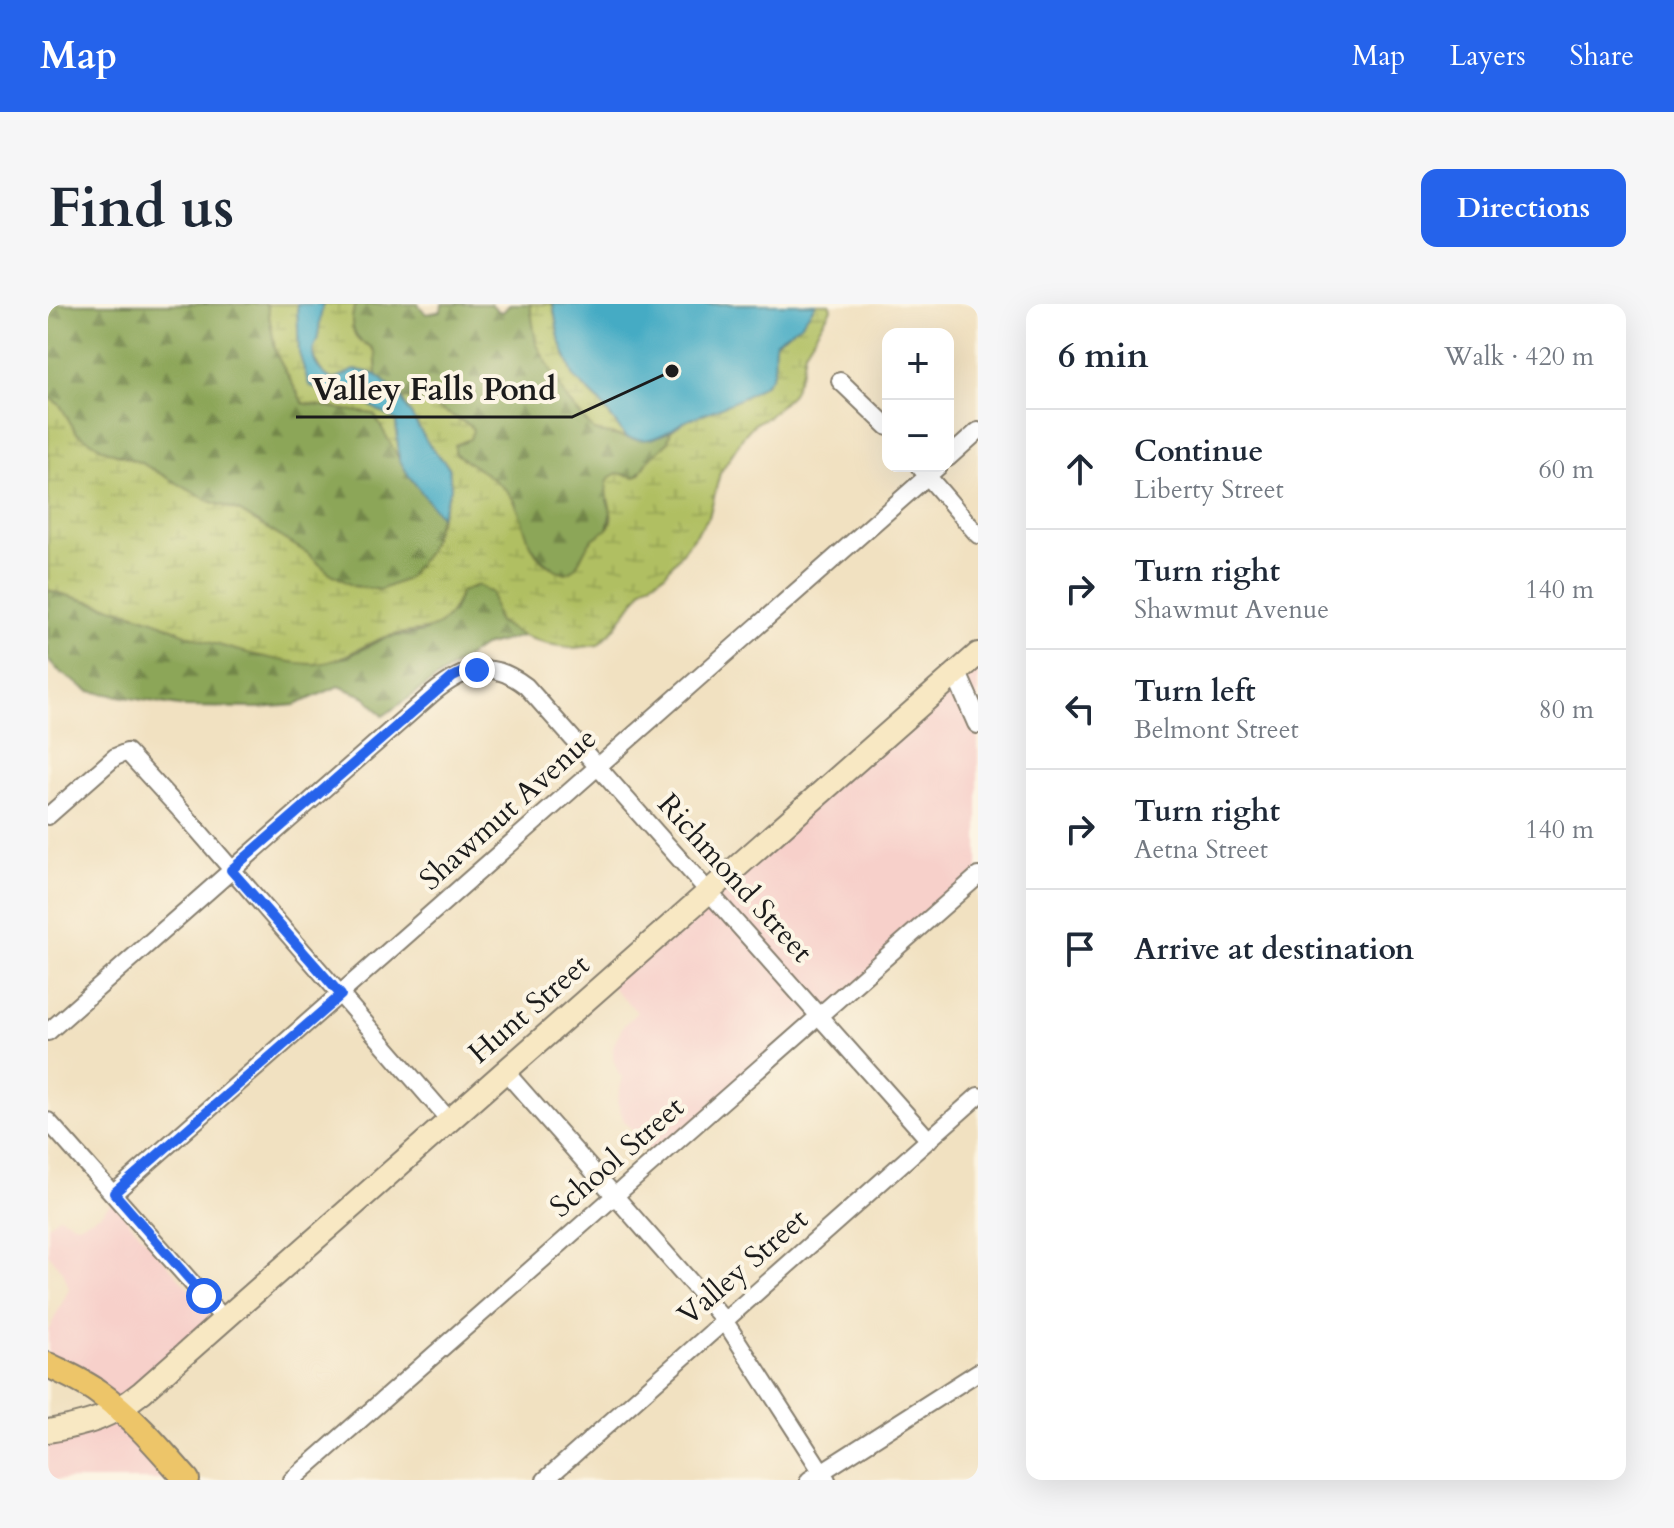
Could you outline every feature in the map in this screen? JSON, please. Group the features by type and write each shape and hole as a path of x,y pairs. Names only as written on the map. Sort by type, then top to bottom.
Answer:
{"main road":[{"name":"Hunt Street","path":"48,1431 91,1424 120,1410 978,654"},
{"path":"48,1365 96,1390 157,1445 187,1480"}],"street":[{"path":"840,381 882,421"},
{"path":"954,453 978,431"},
{"name":"Shawmut Avenue","path":"114,1193 599,767 926,472"},
{"path":"930,472 978,535"},
{"name":"Richmond Street","path":"231,870 453,677 465,671 488,670 514,677 526,686 599,767 929,1140"},
{"path":"956,673 978,723"},
{"path":"48,816 115,757 127,752 449,1120"},
{"path":"48,1032 231,870"},
{"name":"School Street","path":"292,1480 978,876"},
{"path":"504,1070 724,1320 819,1477 978,1372"},
{"name":"Valley Street","path":"545,1480 978,1096"},
{"path":"48,1121 224,1319"}],"shaded area":[{"path":"978,656 978,881 657,1159 624,1121 617,1101 623,1076 619,1075 613,1058 613,1046 623,1026 637,1012 609,984"},
{"path":"112,1202 221,1325 117,1412 182,1480 48,1480 48,1435 112,1411 48,1368 48,1331 69,1289 63,1271 48,1254 48,1225 59,1216 78,1225 99,1215"}],"green space":[{"path":"48,304 267,304 276,354 303,403 374,414 409,476 440,516 428,551 407,579 380,590 353,586 328,572 307,553 240,512 207,500 141,463 105,450 75,432 60,405 48,397"},
{"path":"267,304 297,304 299,353 337,399 369,405 396,421 399,459 374,414 303,403 276,354"},
{"path":"323,304 357,304 352,318 353,328 359,341 374,350 377,375 355,370 333,380 324,373 318,365 314,346"},
{"path":"357,304 418,304 426,314 441,311 442,304 491,304 503,312 510,304 530,304 536,343 594,431 635,439 653,438 671,431 667,444 635,477 622,474 607,500 611,511 607,530 591,541 573,571 558,572 539,557 527,539 515,501 455,453 455,445 465,442 467,424 425,401 401,398 377,375 376,358 359,340 353,327 353,312"},
{"path":"530,304 553,304 559,338 574,377 598,400 626,437 594,431 568,401 536,343"},
{"path":"816,304 830,304 831,309 805,351 802,370 792,394 745,434 720,473 709,517 665,574 644,587 614,629 598,645 574,648 523,636 497,621 492,593 478,585 461,591 447,618 431,628 385,637 340,658 311,664 268,658 219,645 140,616 48,590 48,397 60,405 76,432 105,450 141,463 207,500 240,512 307,553 328,572 353,586 380,590 407,579 428,551 451,488 449,467 429,445 401,398 425,401 471,426 470,439 455,445 455,453 506,490 514,500 527,537 540,559 566,573 575,567 589,543 610,524 606,489 609,478 617,473 635,477 640,474 649,459 668,442 671,431 683,422 764,384 773,368 776,341 792,330"},
{"path":"478,585 492,593 497,621 523,636 483,646 383,716 366,697 339,686 295,705 259,708 185,707 89,691 58,671 48,660 48,590 155,620 193,637 312,664 347,657 384,638 424,632 453,612 461,591"}],"water":[{"path":"297,304 323,304 313,353 321,371 333,380 354,370 377,375 401,398 429,445 449,467 451,488 440,516 399,459 396,421 369,405 337,399 309,385 299,353"},
{"path":"553,304 816,304 801,324 776,341 773,372 764,384 660,436 644,440 626,437 598,400 574,377 559,338"}],"place":[{"name":"Valley Falls Pond","path":"672,371"}],"route":[{"path":"204,1296 114,1193 341,995 231,870 433,693 453,677 477,670"}]}
